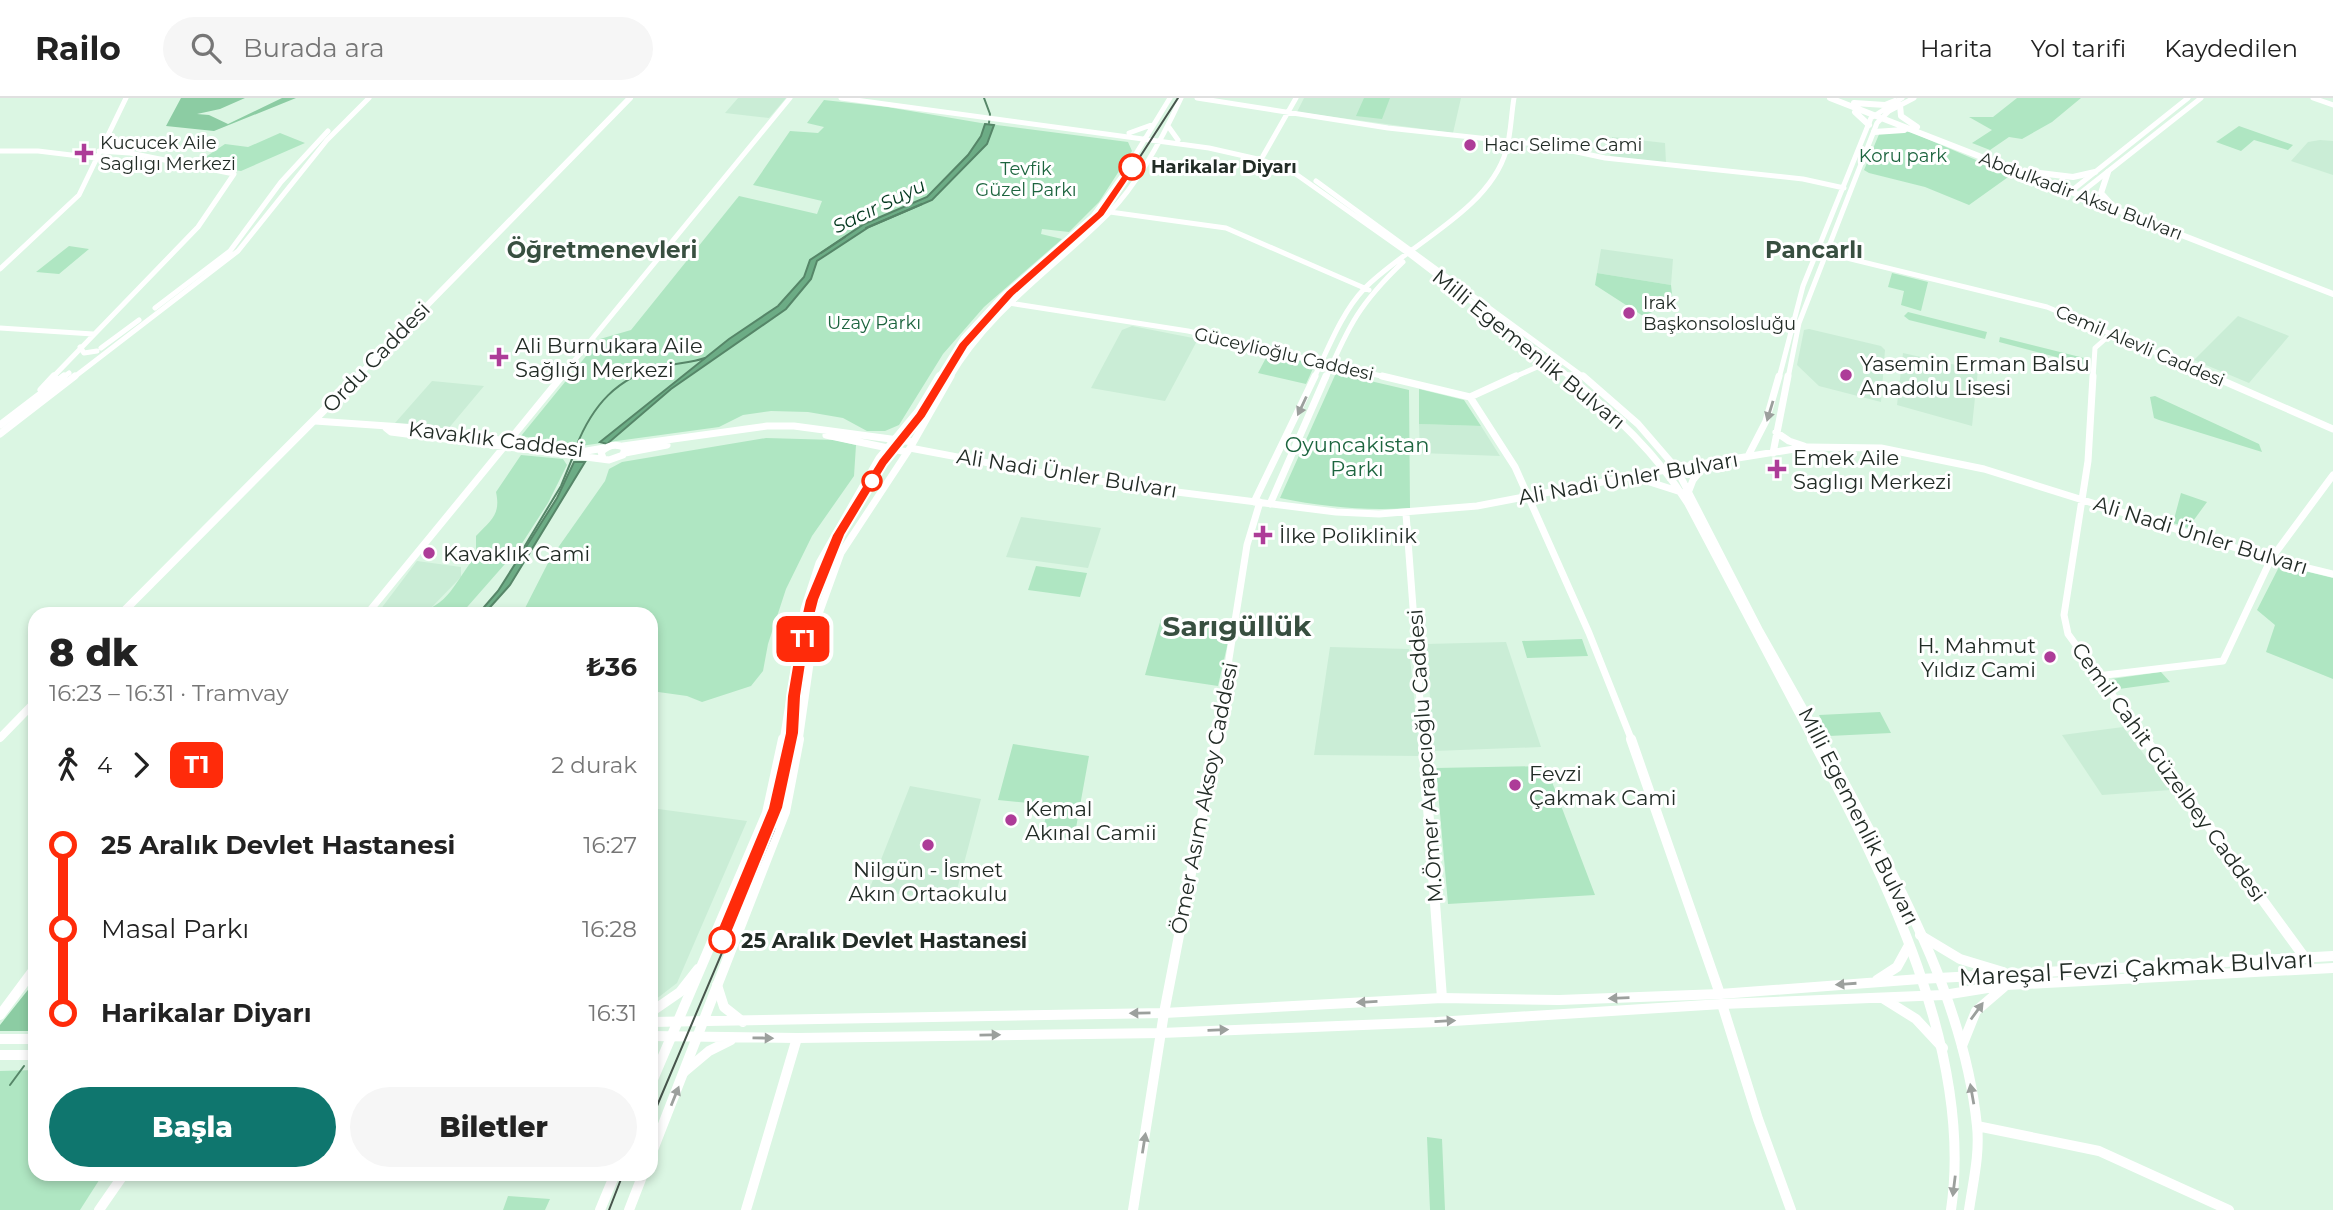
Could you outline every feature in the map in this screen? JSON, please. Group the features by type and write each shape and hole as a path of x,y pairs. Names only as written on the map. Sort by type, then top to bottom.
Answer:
{"main road":[{"name":"Ordu Caddesi","path":"128,607 317,421 630,98"},
{"name":"Ordu Caddesi","path":"135,607 635,98"},
{"name":"Abdulkadir Aksu Bulvarı","path":"1830,98 2026,170 2076,192 2333,289"},
{"name":"Abdulkadir Aksu Bulvarı","path":"1841,98 1851,104"},
{"path":"1851,104 1875,105 1899,101 1901,116 1914,128"},
{"path":"1851,104 1872,131 1914,128"},
{"name":"Abdulkadir Aksu Bulvarı","path":"1914,128 2333,294"},
{"path":"2026,170 2060,177 2082,176 2095,172"},
{"path":"2108,172 2100,189 2104,200 2112,204"},
{"path":"0,738 28,709"},
{"path":"0,745 28,717"},
{"path":"1920,935 1960,959 2007,980"},
{"path":"1874,982 1897,967 1908,947"},
{"name":"Mareşal Fevzi Çakmak Bulvarı","path":"1721,999 1874,982 1920,979 2007,980 2333,956"},
{"path":"658,1023 1164,1013 1442,998 1559,1000 1944,995 2007,980 2333,968"},
{"path":"658,1007 680,992 698,969"},
{"path":"1962,1046 1965,1031 1981,1003 2007,980"},
{"path":"718,985 724,1007 745,1023"},
{"path":"1879,997 1901,1006 1932,1034 1942,1048"},
{"path":"658,1037 797,1038 1161,1032 1437,1022 1721,999"},
{"path":"684,1072 709,1051 737,1037"},
{"path":"0,1039 28,1038"},
{"path":"0,1055 28,1055"}],"street":[{"path":"0,269 79,195 126,98"},
{"path":"0,433 84,365 97,351 230,251 281,182 336,122 363,98"},
{"path":"0,425 238,251 321,146 369,98"},
{"path":"373,607 790,98"},
{"name":"Milli Egemenlik Bulvarı","path":"841,98 981,115 992,114 1130,135 1144,140 1177,142 1263,156 1297,170 1326,187 1411,252 1551,361 1628,427 1684,492 1902,892 1939,979 1962,1046 1977,1126 1977,1159 1969,1210"},
{"name":"Milli Egemenlik Bulvarı","path":"867,98 1000,120 1130,135"},
{"path":"658,1066 767,813 788,717 804,609 819,563 879,458 908,425 975,324 1001,297 1093,216 1170,98"},
{"path":"658,1137 785,812 801,728 816,622 841,553 910,447 964,354 1009,303 1110,212 1125,195 1160,140 1181,98"},
{"path":"1197,98 1392,128 1510,140 1605,158 1803,179 1843,188"},
{"path":"1263,156 1296,98"},
{"name":"Ömer Asım Aksoy Caddesi","path":"1133,1210 1164,1013 1226,690 1247,545 1257,502 1321,363 1348,312 1368,290 1461,213 1486,187 1506,153 1514,98"},
{"path":"1773,453 1799,323 1843,188 1879,116 1899,101 1914,98"},
{"path":"2076,192 2095,172 2188,98"},
{"path":"2076,192 2108,172 2200,98"},
{"path":"2313,98 2333,104"},
{"path":"2320,98 2333,104"},
{"path":"1130,135 1154,124"},
{"path":"1153,151 1177,142 1168,126"},
{"path":"1748,456 1759,439 1771,410 1797,307 1872,131"},
{"name":"Milli Egemenlik Bulvarı","path":"1177,142 1241,155 1285,169 1321,190 1371,229 1411,252 1587,379 1638,424 1676,468 1684,492 1853,817 1888,892 1942,1048 1957,1122 1956,1172 1951,1210"},
{"path":"0,151 130,153 234,174 198,227 158,271 69,358 32,401"},
{"path":"1110,212 1226,228 1368,290"},
{"name":"Cemil Alevli Caddesi","path":"1821,252 2048,307 2333,429"},
{"name":"Ömer Asım Aksoy Caddesi","path":"1270,504 1351,321 1368,290"},
{"name":"Güceylioğlu Caddesi","path":"1009,303 1188,331 1471,397"},
{"path":"0,328 93,334"},
{"name":"Cemil Cahit Güzelbey Caddesi","path":"2112,333 2095,348 2083,500 2064,615 2068,634 2305,958"},
{"path":"80,347 84,353 97,351"},
{"path":"69,358 84,365"},
{"path":"1551,361 1471,397 1529,496 1589,633 1637,754 1721,999 1758,1119 1791,1210"},
{"name":"Kavaklık Caddesi","path":"317,421 386,428 391,432 581,452 604,449 612,445 624,449 613,460 575,457 507,445"},
{"path":"880,436 908,425"},
{"path":"624,449 767,426 794,426 896,438 910,447"},
{"path":"624,449 766,431 816,433 887,447 910,447"},
{"path":"1776,432 1788,441 1807,447"},
{"path":"874,444 879,458"},
{"name":"Ali Nadi Ünler Bulvarı","path":"910,447 1031,471 1270,504 1336,512 1406,514 1477,506 1707,462 1807,447 1844,446 1913,452 1984,469 2271,559 2333,574"},
{"path":"603,458 601,454 604,449"},
{"path":"1631,477 1684,492 1707,462"},
{"path":"2097,676 2223,661 2271,559 2333,475"},
{"name":"M.Ömer Arapcıoğlu Caddesi","path":"1406,514 1442,998"},
{"path":"0,1015 28,977"},
{"path":"746,1210 797,1038"},
{"path":"1977,1126 2099,1151 2229,1210"},
{"path":"99,1210 119,1181"},
{"path":"600,1210 612,1181"},
{"path":"629,1210 640,1181"}],"shaded area":[{"path":"181,98 245,98 220,109 197,114 209,115 228,124 282,98 296,98 214,131 166,126"},
{"path":"738,98 786,98 769,118 725,113"},
{"path":"1304,98 1461,98 1453,133 1297,112"},
{"path":"985,124 994,125 987,144 932,200 869,227 817,261 811,279 786,309 671,389 607,444 600,442 729,339 778,306 804,277 810,260 864,224 927,197 968,155 981,136"},
{"path":"1612,137 1665,143 1666,163 1610,157"},
{"path":"2333,141 2333,175 2291,161 2308,142"},
{"path":"1601,249 1673,259 1671,285 1597,273"},
{"path":"2238,316 2289,336 2249,383 2194,360"},
{"path":"1132,326 1198,339 1165,401 1091,388 1122,330"},
{"name":"Yasemin Erman Balsu Anadolu Lisesi","path":"1804,330 1881,346 1885,350 1881,402 1819,386 1797,365"},
{"path":"1903,353 1978,370 1972,426 1897,405"},
{"path":"432,381 484,386 448,429 395,423"},
{"path":"1419,424 1481,426 1500,456 1420,453"},
{"path":"574,462 585,462 510,585 490,607 484,607 498,591 557,498"},
{"path":"1021,517 1101,528 1088,568 1006,557"},
{"path":"417,561 461,567 461,577 432,607 382,607"},
{"path":"1506,642 1541,747 1434,751 1426,644"},
{"path":"1330,647 1409,649 1420,756 1314,755"},
{"path":"2123,727 2171,790 2102,795 2062,735"},
{"name":"Nilgün - İsmet Akın Ortaokulu","path":"910,786 981,799 954,901 869,890"},
{"name":"25 Aralık Devlet Hastanesi","path":"658,809 747,821 677,983 658,998"},
{"path":"28,990 28,1031 0,1031 0,1025"}],"green space":[{"path":"1364,98 1390,98 1382,119 1356,116"},
{"path":"2017,98 2081,98 2052,122 2022,139 2009,137 1990,150 1972,143 1992,130 1969,117 1993,117"},
{"path":"824,100 1128,142 1132,151 1099,202 1069,232 1042,229 1041,234 1062,239 984,307 943,354 899,425 885,431 867,431 843,418 808,412 771,411 743,415 719,427 580,446 521,436 600,339 631,330 739,196 817,214 822,201 753,185 790,131 818,133 824,127 807,123"},
{"path":"2239,126 2293,145 2288,150 2254,140 2241,151 2216,142"},
{"name":"Koru park","path":"1880,132 1911,132 2011,175 1969,205 1925,187 1869,173 1864,170"},
{"path":"280,133 305,143 241,171 195,164 225,144 248,147"},
{"path":"69,246 89,249 59,274 36,272"},
{"path":"1597,273 1671,285 1673,303 1643,316 1595,285"},
{"path":"1892,273 1928,282 1921,311 1901,305 1904,291 1888,287"},
{"path":"1908,312 1987,332 1985,339 1909,320 1904,316"},
{"path":"2000,337 2088,359 2087,365 1999,342"},
{"path":"1268,354 1315,364 1306,384 1258,373"},
{"name":"Oyuncakistan Parkı","path":"1336,373 1409,390 1410,508 1345,508 1280,498"},
{"path":"1419,389 1464,400 1481,426 1419,424"},
{"path":"2155,396 2259,444 2262,452 2154,418 2150,397"},
{"path":"766,438 835,440 856,445 854,476 812,536 786,589 768,644 763,671 751,686 702,702 687,696 658,692 658,607 526,607 550,559 605,481 609,469 622,462"},
{"path":"521,455 563,459 567,465 548,503 519,548 467,607 432,607 444,599 476,556 476,536 496,512 496,492"},
{"path":"2181,493 2207,502 2188,528 2173,523"},
{"path":"2280,565 2333,578 2333,679 2266,652 2275,625 2257,610"},
{"path":"1036,566 1087,573 1080,597 1028,590"},
{"path":"1161,619 1231,629 1218,686 1145,675"},
{"path":"1582,639 1588,656 1527,658 1522,641"},
{"path":"2161,672 2170,682 2119,689 2111,679"},
{"path":"1880,712 1891,733 1829,736 1819,715"},
{"path":"1013,744 1089,756 1074,839 1042,835 1048,805 998,800"},
{"path":"1546,766 1595,895 1448,904 1436,768"},
{"path":"28,1070 28,1181 99,1181 80,1210 0,1210 0,1071"},
{"path":"1427,1137 1442,1139 1445,1210 1430,1210"},
{"path":"508,1196 550,1199 545,1210 503,1210"}],"waterway":[{"name":"Sacır Suyu","path":"984,98 990,114 989,123"},
{"name":"Sacır Suyu","path":"866,228 922,204"},
{"name":"Sacır Suyu","path":"821,253 845,237"},
{"name":"Sacır Suyu","path":"576,447 598,406 619,386 645,372 705,358"},
{"name":"Sacır Suyu","path":"523,549 561,486 572,459"},
{"name":"Sacır Suyu","path":"10,1085 24,1066"}],"tram line":[{"path":"658,1103 774,830 797,733 798,696 816,600 842,536 886,463 924,416 966,346 1013,294 1103,214 1178,98"},
{"name":"T1","path":"722,940 776,808 792,733 794,696 812,600 839,535 883,462 921,415 963,345 1010,293 1100,214 1132,167"},
{"path":"609,1210 620,1181"}],"place":[{"name":"Hacı Selime Cami","path":"1470,145"},
{"name":"Kucucek Aile Saglıgı Merkezi","path":"84,153"},
{"name":"Harikalar Diyarı","path":"1132,167"},
{"name":"Irak Başkonsolosluğu","path":"1629,313"},
{"name":"Ali Burnukara Aile Sağlığı Merkezi","path":"499,357"},
{"name":"Yasemin Erman Balsu Anadolu Lisesi","path":"1846,375"},
{"name":"Emek Aile Saglıgı Merkezi","path":"1777,469"},
{"name":"İlke Poliklinik","path":"1263,535"},
{"name":"Kavaklık Cami","path":"429,553"},
{"name":"H. Mahmut Yıldız Cami","path":"2050,657"},
{"name":"Fevzi Çakmak Cami","path":"1515,785"},
{"name":"Kemal Akınal Camii","path":"1011,820"},
{"name":"Nilgün - İsmet Akın Ortaokulu","path":"928,845"},
{"name":"25 Aralık Devlet Hastanesi","path":"722,940"}],"district":[{"name":"Öğretmenevleri","path":"602,250"},
{"name":"Pancarlı","path":"1814,250"},
{"name":"Sarıgüllük","path":"1237,626"}],"park label":[{"name":"Tevfik Güzel Parkı","path":"1026,179"},
{"name":"Uzay Parkı","path":"874,323"}]}
